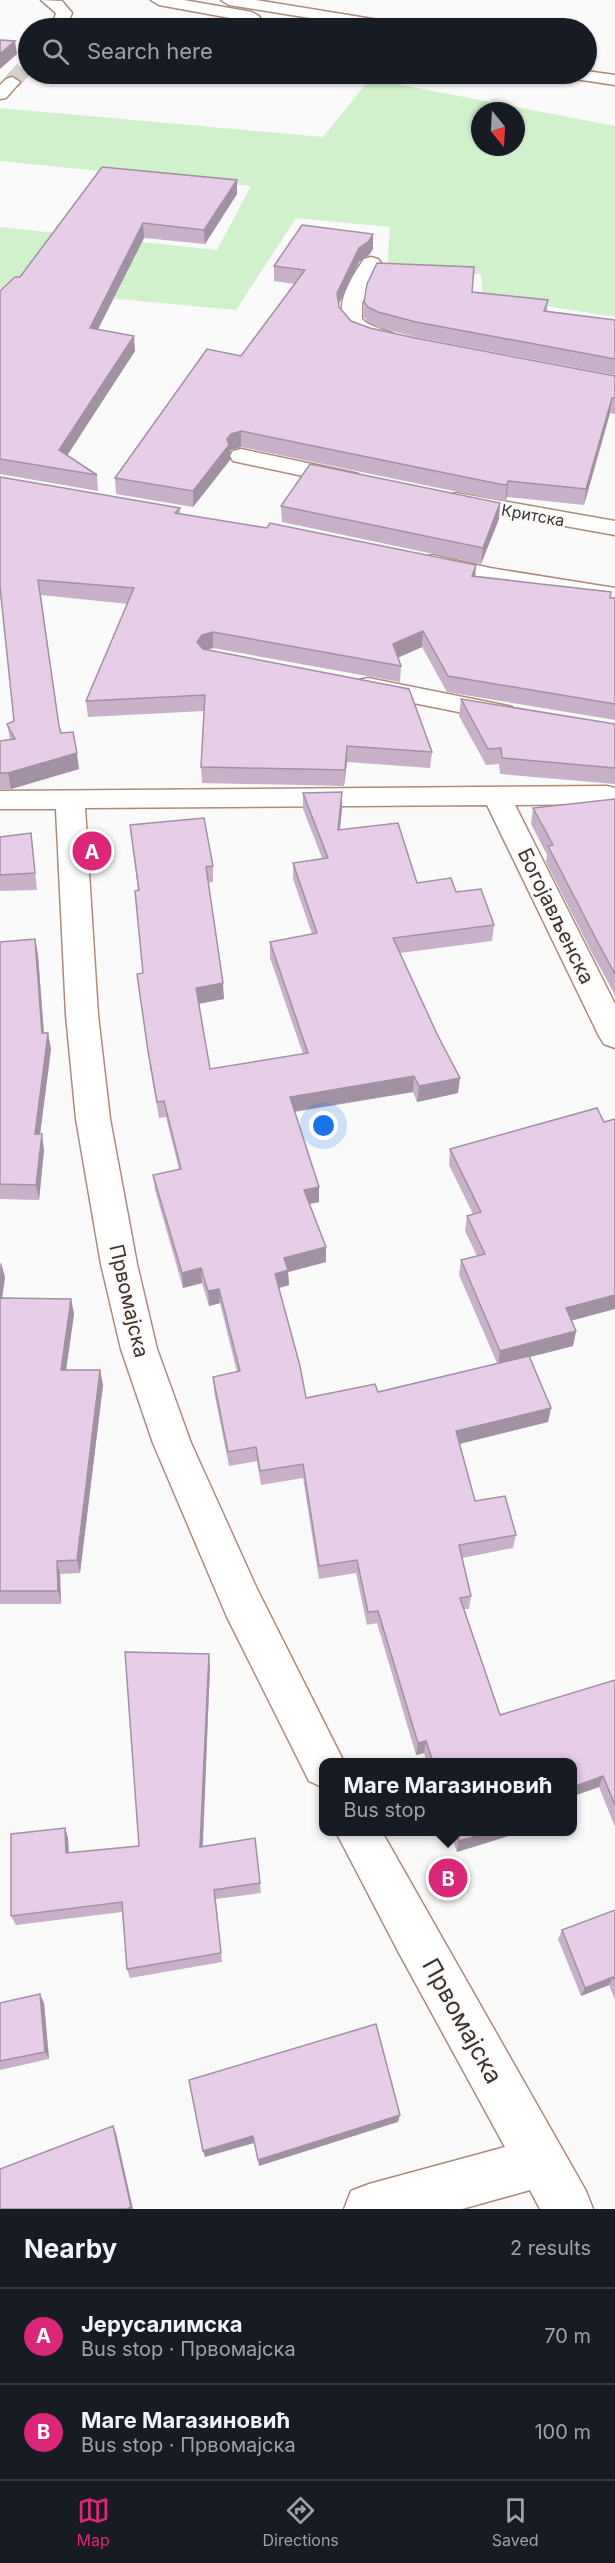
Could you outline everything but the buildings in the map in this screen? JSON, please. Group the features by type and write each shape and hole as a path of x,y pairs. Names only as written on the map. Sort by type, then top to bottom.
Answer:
{"main road":[{"path":"49,0 57,4 64,13 62,18"},
{"path":"159,0 260,18"},
{"path":"229,0 338,18"},
{"path":"254,0 290,10"},
{"path":"597,62 615,65"},
{"path":"597,77 615,80"},
{"path":"370,263 349,309 351,321 359,330 376,337 415,345"},
{"path":"241,456 375,483"},
{"name":"Критска","path":"430,495 497,509 615,528"},
{"path":"411,558 490,575 615,595"},
{"path":"347,681 527,718"},
{"path":"0,800 607,795 615,798"},
{"name":"Богојављенска","path":"497,797 615,1036"},
{"name":"Првомајска","path":"70,799 81,993 93,1119 119,1264 139,1349 172,1443 242,1603 320,1758"},
{"name":"Првомајска","path":"360,1836 568,2209"},
{"path":"369,2209 541,2162"}],"green space":[{"path":"366,84 396,84 490,102 471,102 471,156 525,156 525,109 615,126 615,317 483,296 481,274 387,271 390,227 296,218 236,310 0,288 0,227 217,250 251,186 0,161 0,108 323,137"}],"tunnel":[{"path":"12,82 18,75"}],"place":[{"name":"Јерусалимска","path":"92,851"},
{"name":"Маге Магазиновић","path":"448,1878"}]}
